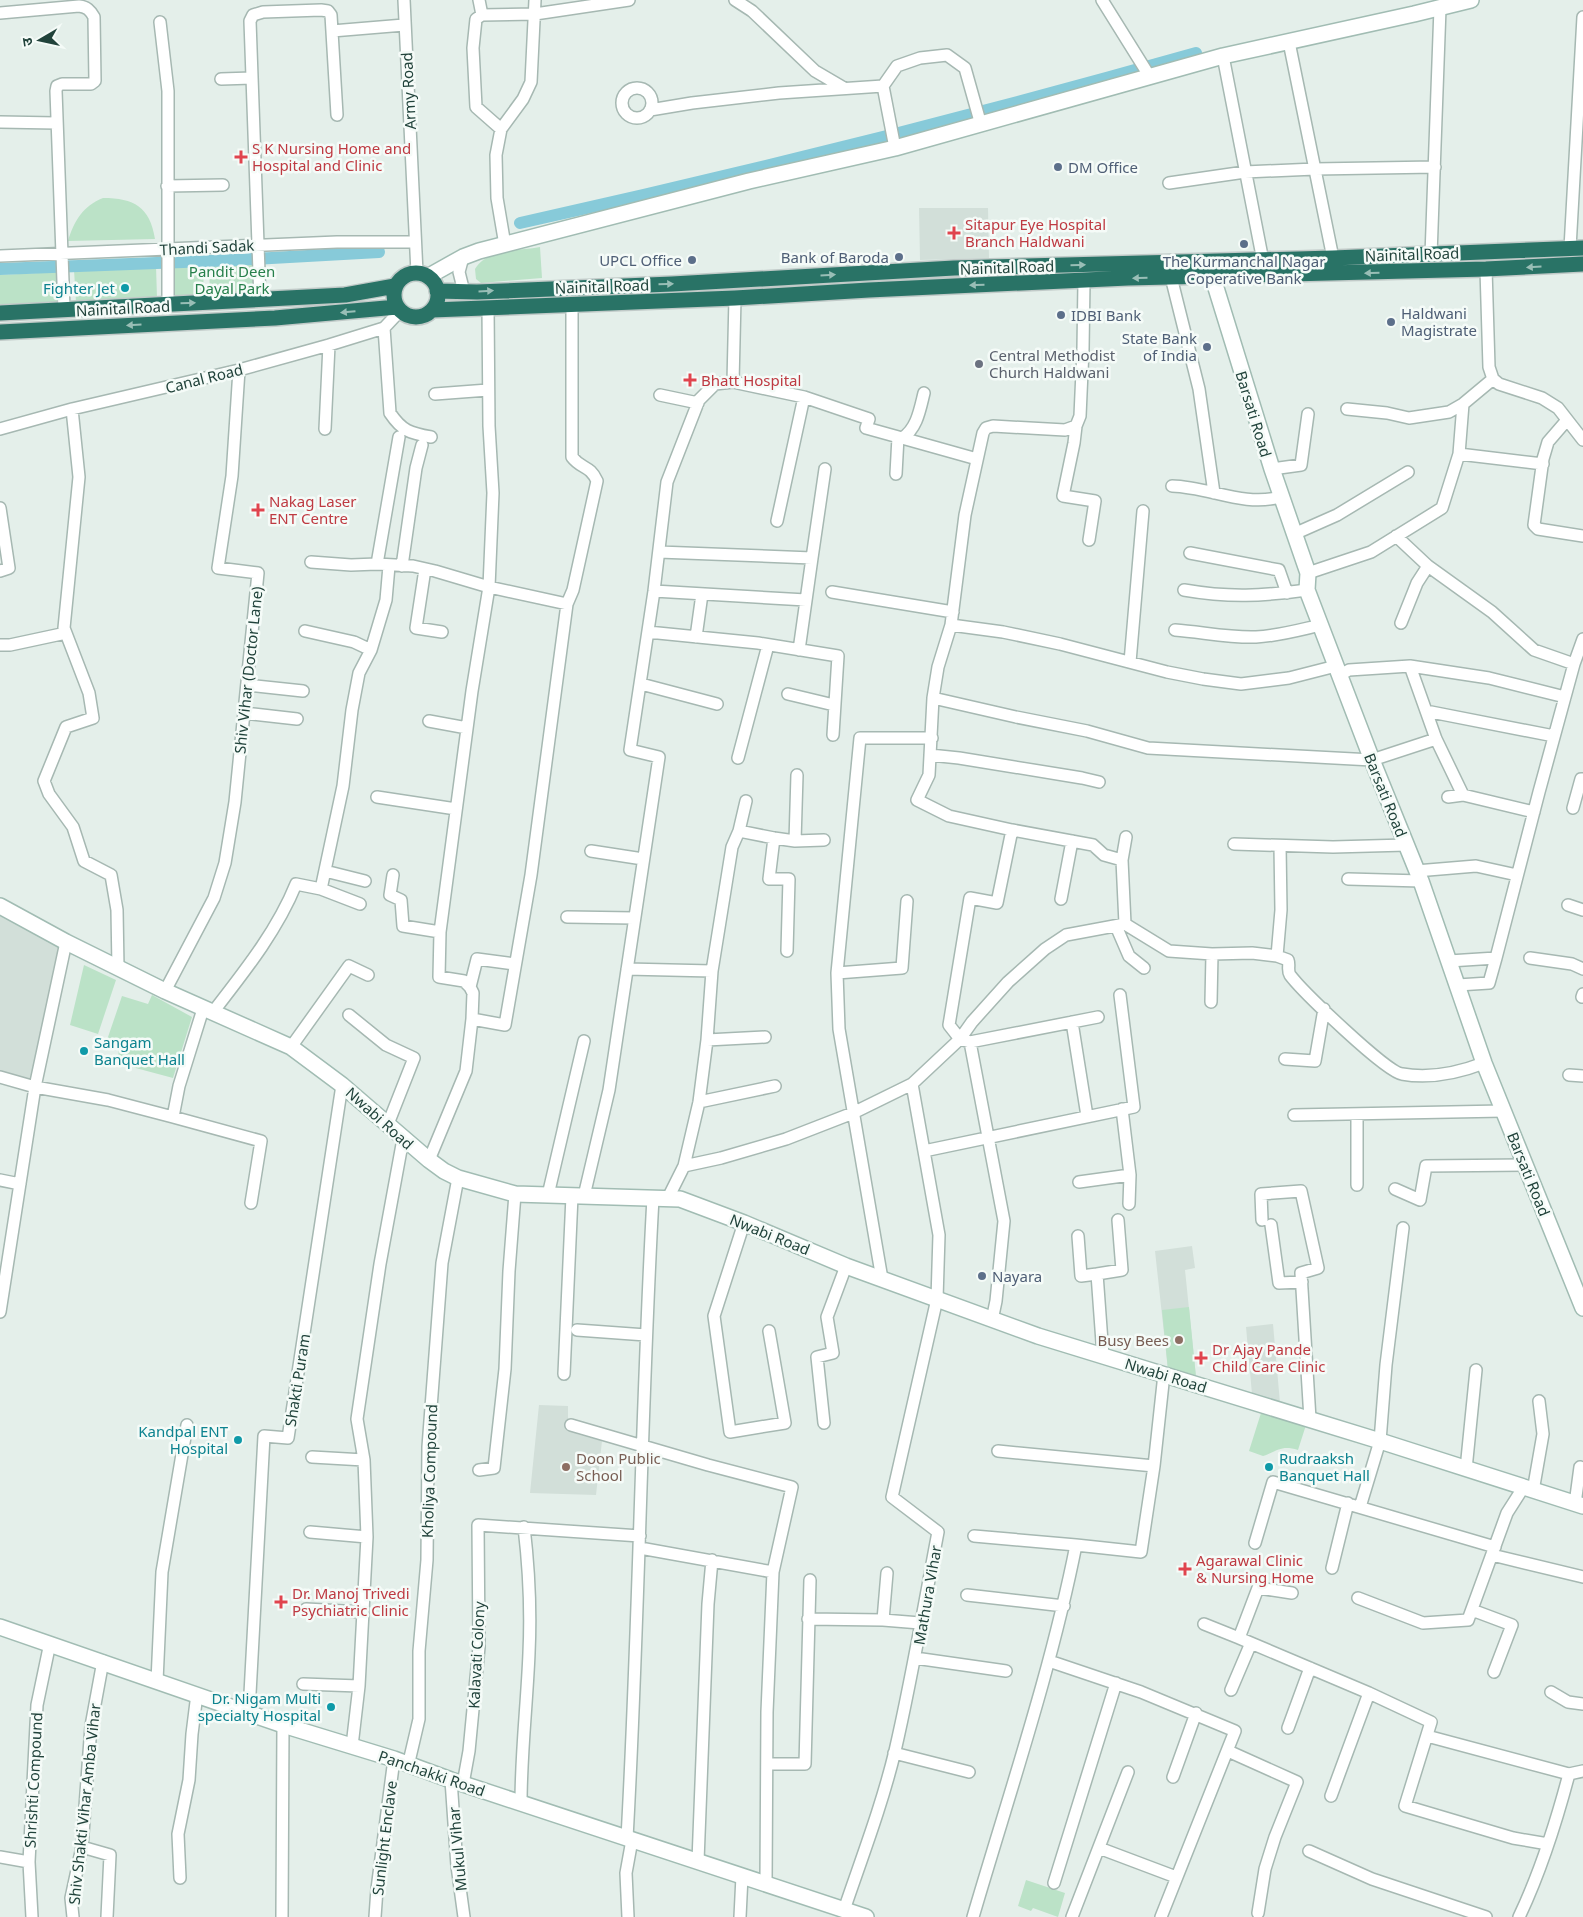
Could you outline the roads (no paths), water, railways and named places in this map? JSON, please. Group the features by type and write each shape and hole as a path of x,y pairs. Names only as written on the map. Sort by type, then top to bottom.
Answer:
{"highway":[{"name":"Nainital Road","path":"437,291 464,292 763,279 954,268 1431,255 1577,248"},
{"path":"1486,252 1486,269"},
{"path":"1333,258 1335,274"},
{"name":"Nainital Road","path":"432,310 735,298 869,290 1212,275 1335,274 1583,264"},
{"path":"423,275 433,280 437,291 437,302 432,310 424,316 405,315 398,309 394,299 395,286 404,276 423,275"},
{"path":"763,279 764,296"},
{"name":"Nainital Road","path":"0,313 168,303 260,300 345,294 395,286"},
{"path":"168,303 169,324"},
{"name":"Nainital Road","path":"0,332 275,318 398,309"}],"street":[{"name":"Army Road","path":"404,0 414,242 423,275"},
{"path":"478,0 482,15"},
{"path":"505,245 497,198 496,155 501,129 523,100 531,82 535,0"},
{"path":"501,129 476,107 473,48 476,19 482,15 535,14 628,0"},
{"path":"735,0 752,11 814,71 844,88"},
{"path":"1102,0 1150,77"},
{"path":"423,275 479,251 894,144 979,115 1150,77 1223,56 1471,0"},
{"path":"0,13 79,6 91,11 94,17 95,81 91,84 57,86 56,91 64,309"},
{"path":"1431,255 1440,8"},
{"path":"260,300 260,254 250,21 253,14 263,12 328,11 331,15 337,115"},
{"path":"1577,248 1583,17"},
{"path":"160,22 168,91 168,303"},
{"path":"332,31 404,25"},
{"path":"1289,42 1333,258"},
{"path":"894,144 883,86 897,66 920,58 947,55 965,68 979,115"},
{"path":"1223,56 1244,172 1263,260"},
{"path":"221,79 252,78"},
{"path":"650,110 779,93 883,86"},
{"path":"0,122 56,123"},
{"path":"1169,183 1244,172 1435,167"},
{"path":"167,186 223,185"},
{"name":"Thandi Sadak","path":"0,256 61,261 168,258 260,254 414,242"},
{"path":"463,257 459,272 464,292"},
{"path":"1486,269 1489,368 1492,379 1499,384 1542,398 1558,408 1583,440"},
{"name":"Barsati Road","path":"1212,275 1281,497 1308,573 1307,590 1419,876 1484,1063 1583,1308"},
{"path":"1171,277 1199,389 1214,493"},
{"path":"1084,281 1080,416 1076,426 1063,496 1096,500 1090,540"},
{"path":"733,382 735,298"},
{"path":"472,1019 505,1025 531,875 567,604 573,590 597,481 593,471 576,463 572,457 572,304"},
{"path":"429,1160 466,1071 472,1019 473,993 470,987 464,981 439,977 440,932 467,728 489,587 493,493 488,390 488,307"},
{"name":"Canal Road","path":"0,429 72,409 239,370 329,345 384,328 398,309"},
{"path":"384,328 390,413 398,425 426,441 416,468 402,566"},
{"path":"325,429 329,345"},
{"name":"Shiv Vihar (Doctor Lane)","path":"165,991 214,898 225,863 235,802 258,573 218,568 232,476 239,370"},
{"path":"1347,409 1387,413 1409,418 1449,412 1463,404 1492,379"},
{"path":"564,1374 578,1196 609,1090 659,757 630,750 654,591 667,482 698,403 715,384 733,382 804,397 869,419 866,428 977,459"},
{"path":"435,394 488,390"},
{"path":"900,438 910,433 920,411 924,393"},
{"path":"660,395 698,403"},
{"path":"777,521 804,397"},
{"path":"1308,573 1371,552 1442,508 1459,454 1463,404"},
{"path":"72,409 80,477 64,628 89,693 93,718 66,727 44,781 49,794 73,828 84,861 111,875 117,910 118,968"},
{"path":"1272,469 1301,465 1308,414"},
{"path":"1567,420 1548,442 1534,525 1538,529 1583,536"},
{"path":"1076,426 1065,430 994,426 986,428 983,434 965,515 951,625 938,667 933,698 930,775 917,800 949,816 1012,830 1093,844 1104,855 1122,860"},
{"path":"377,564 399,437"},
{"path":"896,474 900,438"},
{"path":"1459,454 1543,464"},
{"path":"799,650 825,469"},
{"path":"1294,534 1336,515 1408,472"},
{"path":"1172,486 1189,486 1254,501 1281,497"},
{"path":"0,508 2,537 9,568 0,571"},
{"path":"1130,662 1143,511"},
{"path":"1396,536 1428,566 1492,612 1534,650 1574,664"},
{"path":"659,552 812,558"},
{"path":"1190,553 1279,570 1287,592"},
{"path":"311,562 351,565 377,564 425,569 489,587 567,604"},
{"path":"321,889 343,786 352,710 359,673 371,650 386,600 389,566"},
{"path":"1401,623 1409,600 1428,566"},
{"path":"425,569 416,628 442,632"},
{"path":"1184,590 1235,596 1307,590"},
{"path":"654,591 806,600"},
{"path":"832,592 953,612"},
{"path":"696,637 702,594"},
{"path":"951,625 1003,632 1194,678 1241,684 1338,670 1410,666 1489,678 1565,697"},
{"path":"1175,630 1257,637 1280,635 1321,625"},
{"path":"306,631 354,642 371,650"},
{"path":"648,632 768,645 838,656 832,735"},
{"path":"0,645 10,645 66,633"},
{"path":"1458,986 1489,983 1554,736 1583,639"},
{"path":"738,758 768,645"},
{"path":"1410,666 1436,739 1463,795"},
{"path":"641,684 717,704"},
{"path":"247,685 303,691"},
{"path":"788,694 834,705"},
{"path":"933,698 1016,718 1087,731 1148,748 1372,760 1436,739"},
{"path":"1426,711 1554,736"},
{"path":"244,713 297,719"},
{"path":"429,721 467,728"},
{"path":"882,1279 839,1029 837,973 860,738 932,738"},
{"path":"930,755 959,758 1099,782"},
{"path":"795,840 797,775"},
{"path":"1573,808 1581,779 1583,779"},
{"path":"1448,797 1463,795 1534,812"},
{"path":"377,797 456,809"},
{"path":"628,1917 626,1873 629,1839 646,1334 660,1198 684,1166 699,1102 707,1040 712,971 732,847 739,831 746,801"},
{"path":"992,1320 996,1301 1004,1220 988,1137 965,1040 949,1025 970,898 997,902 1012,830"},
{"path":"739,831 774,838 824,840"},
{"path":"1126,837 1122,860 1121,925 1129,956 1144,968"},
{"path":"774,838 769,878 789,879 787,951"},
{"path":"1061,899 1072,841"},
{"path":"1234,844 1374,848 1406,845"},
{"path":"1277,956 1281,910 1280,846"},
{"path":"591,851 643,859"},
{"path":"1348,879 1419,876 1476,866 1516,876"},
{"path":"325,871 365,881"},
{"path":"393,875 390,895 401,900 402,926 440,932"},
{"path":"173,1116 179,1086 208,1011 241,977 286,910 296,884 321,889 360,904"},
{"path":"837,973 902,968 907,900"},
{"path":"1568,905 1583,910"},
{"name":"Nwabi Road","path":"0,906 66,942 165,991 291,1047 342,1085 429,1160 458,1178 515,1194 680,1199 744,1223 846,1266 992,1320 1579,1505"},
{"path":"567,917 634,918"},
{"path":"684,1166 721,1158 786,1139 853,1113 912,1084 965,1040 972,1022 1008,982 1045,949 1066,935 1121,925 1169,951 1212,954 1252,953 1277,956 1288,960 1289,973 1324,1009 1356,1041 1400,1074 1440,1075 1464,1071 1484,1063"},
{"path":"0,1312 35,1087 66,942"},
{"path":"1211,1002 1212,954"},
{"path":"1449,961 1496,958"},
{"path":"1530,958 1572,964 1583,968"},
{"path":"470,987 477,959 515,964"},
{"path":"291,1047 349,966 368,975"},
{"path":"627,969 712,971"},
{"path":"924,1151 1134,1107 1120,995"},
{"path":"1285,1058 1315,1061 1324,1009"},
{"path":"349,1015 386,1045 414,1058 388,1124"},
{"path":"965,1040 1098,1017"},
{"path":"1072,1022 1087,1116"},
{"path":"707,1040 766,1037"},
{"path":"548,1195 584,1040"},
{"path":"1569,1075 1583,1076"},
{"path":"0,1077 35,1087 108,1100 261,1141 251,1203"},
{"path":"912,1084 939,1235 937,1299"},
{"name":"Shakti Puram","path":"249,1712 264,1436 288,1438 342,1085"},
{"path":"699,1102 775,1086"},
{"path":"1122,1109 1130,1176 1130,1204"},
{"path":"1294,1115 1503,1111"},
{"path":"1357,1114 1357,1185"},
{"path":"352,1746 359,1686 367,1537 364,1460 358,1419 380,1264 403,1139"},
{"path":"1395,1189 1420,1200 1426,1166 1524,1165"},
{"path":"1080,1182 1130,1176"},
{"name":"Kholiya Compound","path":"408,1766 419,1719 419,1650 427,1560 428,1447 442,1263 458,1178"},
{"path":"0,1180 20,1184"},
{"path":"1302,1282 1279,1284 1261,1194 1301,1191 1318,1268 1301,1273 1302,1282 1310,1419"},
{"path":"479,1470 494,1468 505,1369 509,1271 515,1194"},
{"path":"1078,1236 1081,1276 1122,1270 1118,1220"},
{"path":"744,1223 714,1316 730,1432 785,1423 769,1331"},
{"path":"1360,1507 1380,1441 1386,1365 1404,1228"},
{"path":"824,1423 817,1357 833,1354 827,1316 846,1266"},
{"path":"1097,1274 1103,1356"},
{"name":"Mathura Vihar","path":"844,1910 875,1819 894,1753 915,1658 938,1532 892,1497 937,1299"},
{"path":"577,1330 646,1334"},
{"path":"1466,1469 1476,1370"},
{"path":"974,1536 1141,1552 1154,1466 1164,1374"},
{"path":"1358,1598 1424,1623 1468,1620 1507,1513 1528,1489 1543,1434 1539,1401"},
{"path":"157,1681 162,1572 187,1425"},
{"path":"571,1425 792,1487 773,1572 767,1712 766,1884"},
{"path":"998,1451 1154,1466"},
{"path":"312,1457 364,1460"},
{"path":"1579,1505 1580,1467"},
{"path":"1255,1543 1273,1482 1348,1503 1494,1551 1583,1577"},
{"path":"1332,1568 1348,1503"},
{"name":"Kalavati Colony","path":"457,1782 469,1751 479,1647 478,1525 524,1527"},
{"path":"521,1803 521,1760 529,1652 528,1563 524,1527 640,1542 712,1560 773,1572"},
{"path":"310,1532 367,1537"},
{"path":"973,1917 1049,1661 1064,1606 1076,1546"},
{"path":"698,1861 708,1604 712,1560"},
{"path":"883,1620 887,1573"},
{"path":"768,1764 805,1764 810,1580"},
{"path":"1239,1638 1258,1588 1292,1593"},
{"path":"967,1595 1064,1606"},
{"path":"306,1610 362,1612"},
{"path":"1472,1610 1512,1625 1494,1672"},
{"path":"808,1619 883,1620 920,1624"},
{"path":"1204,1624 1310,1668 1431,1722 1406,1806 1513,1838 1548,1844"},
{"name":"Panchakki Road","path":"0,1627 103,1661 283,1725 394,1759 408,1766 866,1917"},
{"name":"Shrishti Compound","path":"32,1917 29,1862 37,1705 50,1643"},
{"path":"1230,1690 1251,1643"},
{"path":"915,1658 1006,1670"},
{"name":"Shiv Shakti Vihar Amba Vihar","path":"73,1917 72,1898 82,1847 91,1726 103,1661"},
{"path":"1049,1661 1196,1713 1235,1731 1161,1917"},
{"path":"1288,1728 1310,1668"},
{"path":"303,1684 359,1686"},
{"path":"1054,1883 1116,1684"},
{"path":"1550,1692 1568,1702 1583,1704"},
{"path":"180,1878 178,1834 189,1780 197,1694"},
{"path":"1331,1796 1369,1694"},
{"path":"1173,1777 1196,1713"},
{"path":"282,1917 283,1725"},
{"path":"1427,1736 1568,1774 1583,1771"},
{"path":"1228,1751 1297,1782 1275,1837 1268,1861 1258,1913"},
{"path":"894,1753 969,1772"},
{"name":"Sunlight Enclave","path":"375,1917 394,1759"},
{"path":"1072,1917 1128,1772"},
{"path":"1519,1917 1540,1870 1560,1809 1568,1774"},
{"name":"Mukul Vihar","path":"457,1782 457,1866 464,1917"},
{"path":"82,1847 110,1855 107,1917"},
{"path":"1099,1848 1176,1877"},
{"path":"1309,1851 1372,1879 1486,1917"},
{"path":"0,1856 29,1862"},
{"path":"740,1917 742,1876"}],"waterway":[{"path":"520,223 860,143 1196,53"},
{"path":"0,269 235,260 379,252"}],"place":[{"name":"S K Nursing Home and Hospital and Clinic","path":"241,157"},
{"name":"DM Office","path":"1058,167"},
{"name":"Sitapur Eye Hospital Branch Haldwani","path":"954,233"},
{"name":"The Kurmanchal Nagar Coperative Bank","path":"1244,244"},
{"name":"Bank of Baroda","path":"899,257"},
{"name":"UPCL Office","path":"692,260"},
{"name":"Fighter Jet","path":"125,288"},
{"name":"IDBI Bank","path":"1061,315"},
{"name":"Haldwani Magistrate","path":"1391,322"},
{"name":"State Bank of India","path":"1207,347"},
{"name":"Central Methodist Church Haldwani","path":"979,364"},
{"name":"Bhatt Hospital","path":"690,380"},
{"name":"Nakag Laser ENT Centre","path":"258,510"},
{"name":"Sangam Banquet Hall","path":"84,1051"},
{"name":"Nayara","path":"982,1276"},
{"name":"Busy Bees","path":"1179,1340"},
{"name":"Dr Ajay Pande Child Care Clinic","path":"1201,1358"},
{"name":"Kandpal ENT Hospital","path":"238,1440"},
{"name":"Doon Public School","path":"566,1467"},
{"name":"Rudraaksh Banquet Hall","path":"1269,1467"},
{"name":"Agarawal Clinic & Nursing Home","path":"1185,1569"},
{"name":"Dr. Manoj Trivedi Psychiatric Clinic","path":"281,1602"},
{"name":"Dr. Nigam Multi specialty Hospital","path":"331,1707"}],"park label":[{"name":"Pandit Deen Dayal Park","path":"232,280"}]}
